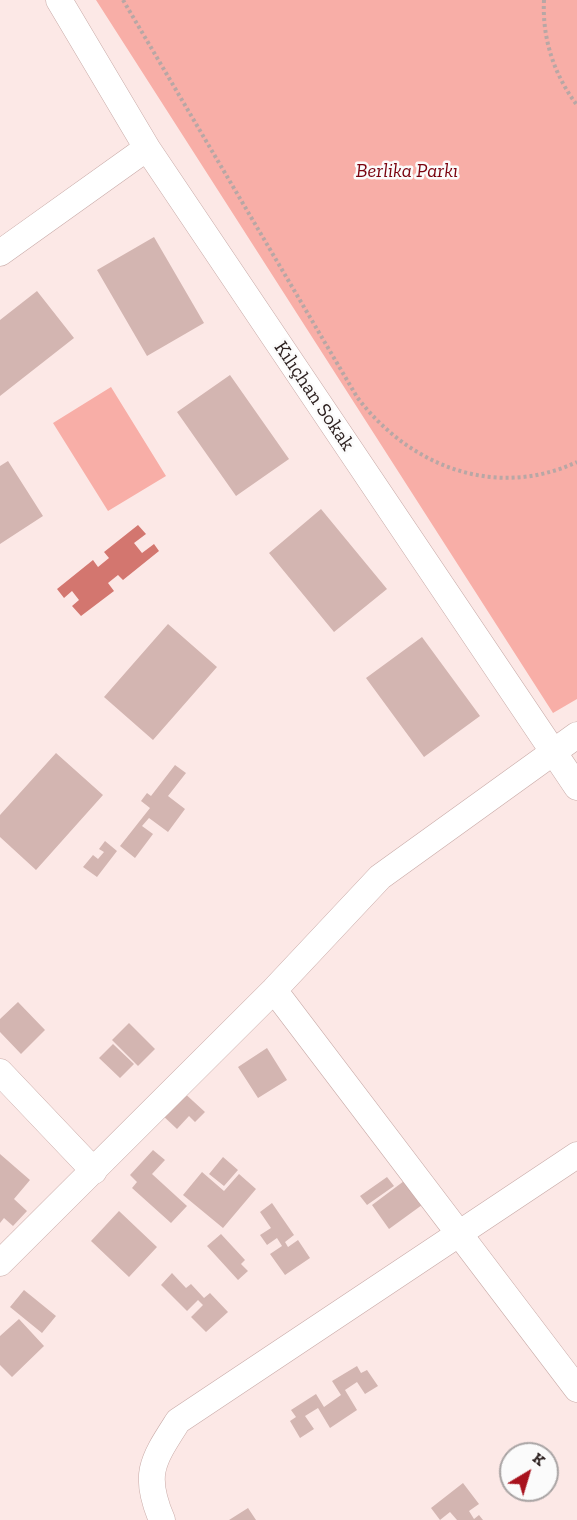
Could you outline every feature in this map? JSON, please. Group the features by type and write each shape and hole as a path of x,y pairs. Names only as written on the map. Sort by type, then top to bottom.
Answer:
{"street":[{"name":"Kılıçhan Sokak","path":"59,0 147,148 577,787"},
{"path":"0,253 147,148"},
{"path":"0,1263 274,990 380,877 577,735"},
{"path":"274,990 461,1233 577,1389"},
{"path":"0,1072 94,1171"},
{"path":"162,1520 151,1496 154,1457 178,1421 577,1155"}],"path":[{"path":"123,0 357,397 376,422 422,456 473,476 544,474 577,462"},
{"path":"544,0 543,16 549,50 563,87 577,105"}],"green space":[{"name":"Berlika Parkı","path":"96,0 577,0 577,699 553,713"},
{"path":"111,387 166,476 108,511 53,423"}],"shaded area":[{"path":"138,525 146,534 134,543 142,553 154,544 159,551 123,580 118,575 108,583 114,591 81,616 72,606 79,600 72,591 64,598 57,589 93,560 98,567 109,558 104,552"}],"building":[{"path":"154,237 204,323 147,356 97,270"},
{"path":"37,291 74,338 0,396 0,320"},
{"path":"230,375 289,459 236,496 177,412"},
{"path":"8,461 43,516 0,544 0,466"},
{"path":"321,509 387,589 334,632 269,553"},
{"path":"168,624 217,667 153,740 104,697"},
{"path":"422,637 480,716 424,757 366,678"},
{"path":"56,753 103,795 36,870 0,837 0,815"},
{"path":"175,765 186,773 168,796 185,809 168,832 149,818 142,826 153,834 135,858 120,846 150,808 141,801 147,793 151,796"},
{"path":"105,841 117,851 97,877 83,867 93,855 98,859 104,852 99,849"},
{"path":"18,1002 45,1030 21,1054 0,1032 0,1019"},
{"path":"129,1023 155,1049 138,1066 112,1040"},
{"path":"113,1044 134,1064 120,1078 99,1058"},
{"path":"267,1048 287,1080 258,1098 238,1067"},
{"path":"181,1090 205,1112 195,1122 189,1116 177,1129 160,1113"},
{"path":"153,1150 165,1160 152,1174 187,1206 171,1223 132,1188 137,1182 130,1175"},
{"path":"0,1154 30,1180 14,1199 27,1211 13,1226 4,1218 0,1223"},
{"path":"223,1157 238,1170 224,1186 209,1174"},
{"path":"202,1172 224,1191 239,1174 256,1189 223,1228 183,1195"},
{"path":"387,1177 394,1186 367,1205 360,1196"},
{"path":"404,1181 422,1205 389,1229 372,1205"},
{"path":"272,1203 294,1235 285,1242 288,1247 298,1240 310,1258 285,1275 270,1254 282,1246 277,1238 267,1245 260,1235 271,1228 260,1212"},
{"path":"119,1211 157,1247 129,1277 91,1241"},
{"path":"221,1234 245,1260 241,1264 248,1271 238,1280 207,1246"},
{"path":"172,1273 186,1288 191,1284 204,1298 210,1293 228,1312 206,1332 191,1317 203,1305 198,1300 187,1311 161,1285"},
{"path":"24,1290 56,1316 42,1333 10,1307"},
{"path":"19,1319 44,1346 12,1377 0,1365 0,1336"},
{"path":"357,1366 361,1373 367,1370 378,1386 365,1394 357,1382 345,1390 357,1410 330,1428 318,1408 305,1416 314,1429 300,1438 290,1421 296,1417 291,1410 316,1394 324,1407 341,1395 332,1381"},
{"path":"463,1483 479,1504 469,1511 474,1519 479,1515 483,1520 457,1520 450,1512 440,1520 431,1508"},
{"path":"248,1508 256,1520 229,1520"}]}
